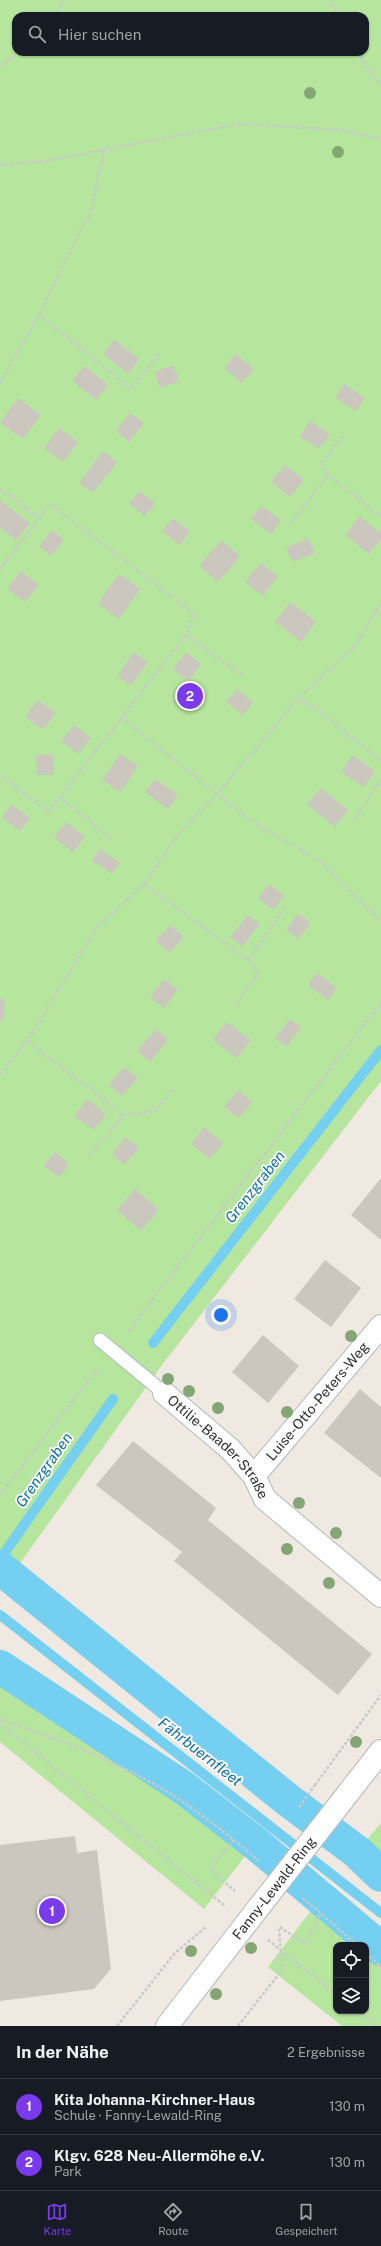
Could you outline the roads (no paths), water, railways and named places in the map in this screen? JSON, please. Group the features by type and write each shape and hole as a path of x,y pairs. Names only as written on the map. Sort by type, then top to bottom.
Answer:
{"street":[{"name":"Luise-Otto-Peters-Weg","path":"254,1476 381,1326"},
{"name":"Ottilie-Baader-Straße","path":"164,1393 230,1449 254,1476 265,1499 381,1596"},
{"name":"Fanny-Lewald-Ring","path":"167,2026 381,1751"}],"lane":[{"path":"100,1340 164,1393"}],"waterway":[{"name":"Grenzgraben","path":"153,1343 381,1050"},
{"name":"Grenzgraben","path":"0,1559 113,1399"},
{"path":"0,1568 288,1800 357,1852 381,1875"},
{"name":"Fährbuernfleet","path":"0,1615 381,1913"},
{"path":"0,1667 184,1788 255,1843 381,1949"}],"place":[{"name":"Klgv. 628 Neu-Allermöhe e.V.","path":"190,696"},
{"name":"Kita Johanna-Kirchner-Haus","path":"52,1911"}]}
